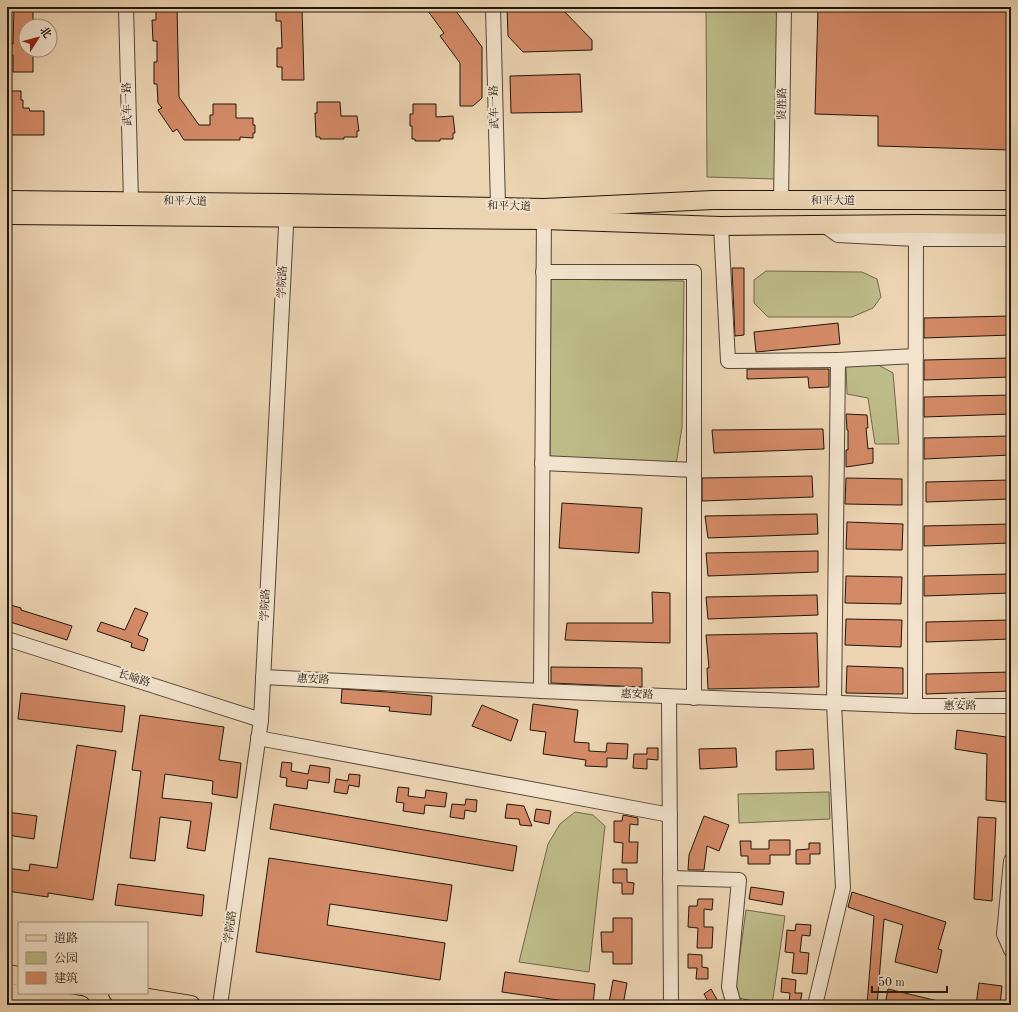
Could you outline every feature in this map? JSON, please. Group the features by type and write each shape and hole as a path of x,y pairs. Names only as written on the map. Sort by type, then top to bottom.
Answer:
{"main road":[{"name":"和平大道","path":"7,200 131,201 287,210 544,214 721,226 824,225 916,232 1011,225"},
{"name":"和平大道","path":"7,215 498,207 544,214 713,200 1011,200"},
{"path":"7,974 18,976"},
{"path":"124,994 191,1005"},
{"path":"17,997 81,1005"}],"street":[{"name":"武车一路","path":"126,7 131,201"},
{"name":"武车一路","path":"493,7 498,207"},
{"name":"贤胜路","path":"781,201 784,7"},
{"name":"学院路","path":"220,1005 260,720 287,210"},
{"path":"541,691 544,214"},
{"path":"721,226 728,361 838,360 916,356"},
{"path":"915,706 916,232 1011,239"},
{"path":"543,272 694,272 694,698"},
{"path":"815,1005 843,888 834,703 838,360"},
{"path":"542,463 694,470"},
{"name":"长喻路","path":"7,639 260,720"},
{"name":"惠安路","path":"263,677 694,698 915,706 1011,706"},
{"path":"669,697 671,1005"},
{"path":"258,738 670,815"},
{"path":"1011,861 1004,934 1011,950"},
{"path":"670,878 739,880 729,987 734,1005"}],"green space":[{"path":"706,7 777,7 776,179 707,177"},
{"path":"766,271 862,272 877,279 881,297 873,308 852,317 768,317 754,303 754,280"},
{"path":"551,279 684,281 682,427 676,465 550,459"},
{"path":"875,363 893,373 899,444 875,444 868,398 847,394 846,367"},
{"path":"829,792 830,819 739,823 738,794"},
{"path":"575,812 593,815 605,826 589,972 519,962 548,844 560,824"},
{"path":"746,910 785,916 772,1005 734,997"}],"building":[{"path":"14,7 33,7 33,18 18,18 18,58 33,58 33,72 13,72 11,43 13,44"},
{"path":"156,7 177,7 179,97 199,125 210,125 210,115 213,115 213,104 236,104 236,118 253,118 255,133 253,133 253,138 240,137 240,140 184,140 177,129 173,132 158,110 162,108 158,103 157,84 154,84 154,62 157,62 157,41 153,41 152,20 156,20"},
{"path":"276,7 302,7 304,80 282,80 282,67 277,67 277,48 282,48 281,21 276,21"},
{"path":"425,7 453,7 482,47 482,98 473,106 460,106 460,63 440,36 444,33"},
{"path":"507,7 560,7 592,40 592,50 523,52 508,36"},
{"path":"818,7 1011,7 1011,150 878,146 878,116 815,114"},
{"path":"580,74 582,112 511,113 510,76"},
{"path":"7,91 21,91 23,108 29,108 30,111 44,111 44,135 10,135 10,133 7,133"},
{"path":"317,102 340,102 341,116 357,116 359,131 357,131 357,137 344,137 344,139 320,139 320,137 316,137 315,113 317,113"},
{"path":"413,104 436,104 436,117 453,116 455,133 453,133 453,139 440,139 440,141 415,141 415,139 412,139 410,114 413,114"},
{"path":"732,268 744,268 744,335 735,336"},
{"path":"1011,316 1011,335 924,338 924,318"},
{"path":"838,323 840,344 756,352 754,332"},
{"path":"1011,358 1011,377 924,380 924,360"},
{"path":"747,369 829,369 829,387 809,388 808,377 747,379"},
{"path":"1011,395 1011,414 924,417 924,397"},
{"path":"846,414 867,415 868,428 866,428 868,449 873,448 873,463 846,467 848,430"},
{"path":"823,429 824,449 714,453 712,430"},
{"path":"1010,436 1011,455 924,459 924,438"},
{"path":"812,476 813,497 702,501 702,478"},
{"path":"846,478 902,479 902,505 845,504"},
{"path":"1011,480 1011,499 926,502 926,482"},
{"path":"562,503 642,508 639,553 559,548"},
{"path":"817,514 818,534 708,538 705,516"},
{"path":"847,522 903,524 902,550 846,549"},
{"path":"1011,524 1011,543 924,546 924,526"},
{"path":"818,551 818,572 708,576 706,553"},
{"path":"1011,574 1011,593 924,596 924,576"},
{"path":"846,576 902,577 901,604 845,603"},
{"path":"652,592 670,593 670,643 565,640 567,623 653,623"},
{"path":"817,595 818,615 708,619 706,597"},
{"path":"7,604 72,626 67,640 7,621"},
{"path":"135,608 148,613 138,635 148,639 144,651 131,647 132,643 97,631 101,622 125,630"},
{"path":"846,619 902,620 901,647 845,645"},
{"path":"1011,620 1011,639 926,642 926,622"},
{"path":"817,633 819,687 708,689 707,668 709,668 706,635"},
{"path":"847,666 903,668 903,694 846,693"},
{"path":"551,667 642,668 642,687 551,683"},
{"path":"1011,672 1011,691 926,694 926,674"},
{"path":"342,689 432,696 431,715 389,711 390,707 341,703"},
{"path":"21,693 125,706 122,732 18,719"},
{"path":"533,704 578,710 574,742 589,743 589,751 606,752 607,743 628,744 627,759 607,758 607,767 585,766 586,760 543,754 546,732 530,730"},
{"path":"482,705 518,720 511,741 472,726"},
{"path":"140,715 224,727 219,760 241,763 237,798 212,794 213,781 165,774 162,798 212,803 205,851 187,848 191,821 160,817 155,861 130,858 141,771 132,770"},
{"path":"957,730 1006,737 1006,802 986,800 987,754 955,749"},
{"path":"77,745 116,751 93,900 48,893 48,897 7,891 7,868 29,871 30,864 57,868"},
{"path":"647,748 658,748 658,760 647,759 647,769 633,768 634,754 647,754"},
{"path":"736,748 737,767 700,769 699,749"},
{"path":"813,749 814,769 776,770 776,751"},
{"path":"282,762 292,763 291,771 308,774 310,765 330,768 329,783 308,780 307,789 286,786 287,778 280,777"},
{"path":"349,774 360,775 359,787 349,785 347,794 334,792 336,779 348,781"},
{"path":"398,787 409,788 408,796 425,798 426,790 447,793 445,807 425,805 424,814 403,811 404,803 396,802"},
{"path":"466,799 477,800 476,812 465,810 464,819 450,817 452,804 465,805"},
{"path":"274,804 517,846 513,871 270,829"},
{"path":"507,804 524,806 532,826 520,825 519,819 505,818"},
{"path":"536,809 551,811 549,824 534,821"},
{"path":"7,812 37,816 34,839 7,835"},
{"path":"623,815 638,818 638,825 630,824 629,842 638,842 637,863 622,863 623,843 614,842 614,821 622,821"},
{"path":"704,816 729,825 719,851 707,846 704,870 688,870 689,855"},
{"path":"978,817 996,818 992,901 974,899"},
{"path":"769,840 790,840 790,855 770,855 770,864 748,864 748,856 741,856 740,841 751,841 751,849 769,849"},
{"path":"809,843 820,843 820,854 810,854 810,864 796,864 796,850 809,849"},
{"path":"269,858 452,885 447,921 330,904 327,925 445,943 440,980 256,952"},
{"path":"613,869 627,869 627,882 634,883 633,894 622,894 622,883 613,883"},
{"path":"118,884 204,895 202,916 115,905"},
{"path":"751,887 784,892 782,905 749,899"},
{"path":"852,892 946,922 938,949 942,950 937,973 895,962 903,925 884,919 877,1005 867,1005 874,916 848,907"},
{"path":"698,899 713,899 712,910 704,909 704,927 713,927 712,948 697,948 698,928 688,927 689,906 697,906"},
{"path":"613,918 632,918 632,964 613,964 613,952 602,952 601,932 613,932"},
{"path":"796,924 811,925 810,936 802,935 800,952 809,953 807,974 792,973 794,953 785,952 787,930 795,931"},
{"path":"688,954 702,955 702,967 708,968 708,979 696,979 697,968 688,968"},
{"path":"505,972 595,984 593,1005 502,992"},
{"path":"782,978 796,980 795,993 802,993 800,1004 789,1003 790,993 781,992"},
{"path":"613,980 627,983 623,1005 609,1003"},
{"path":"979,983 1002,986 1000,1005 976,1005"},
{"path":"711,989 720,1005 710,1005 704,994"},
{"path":"888,989 942,1002 942,1005 885,1005"}]}
